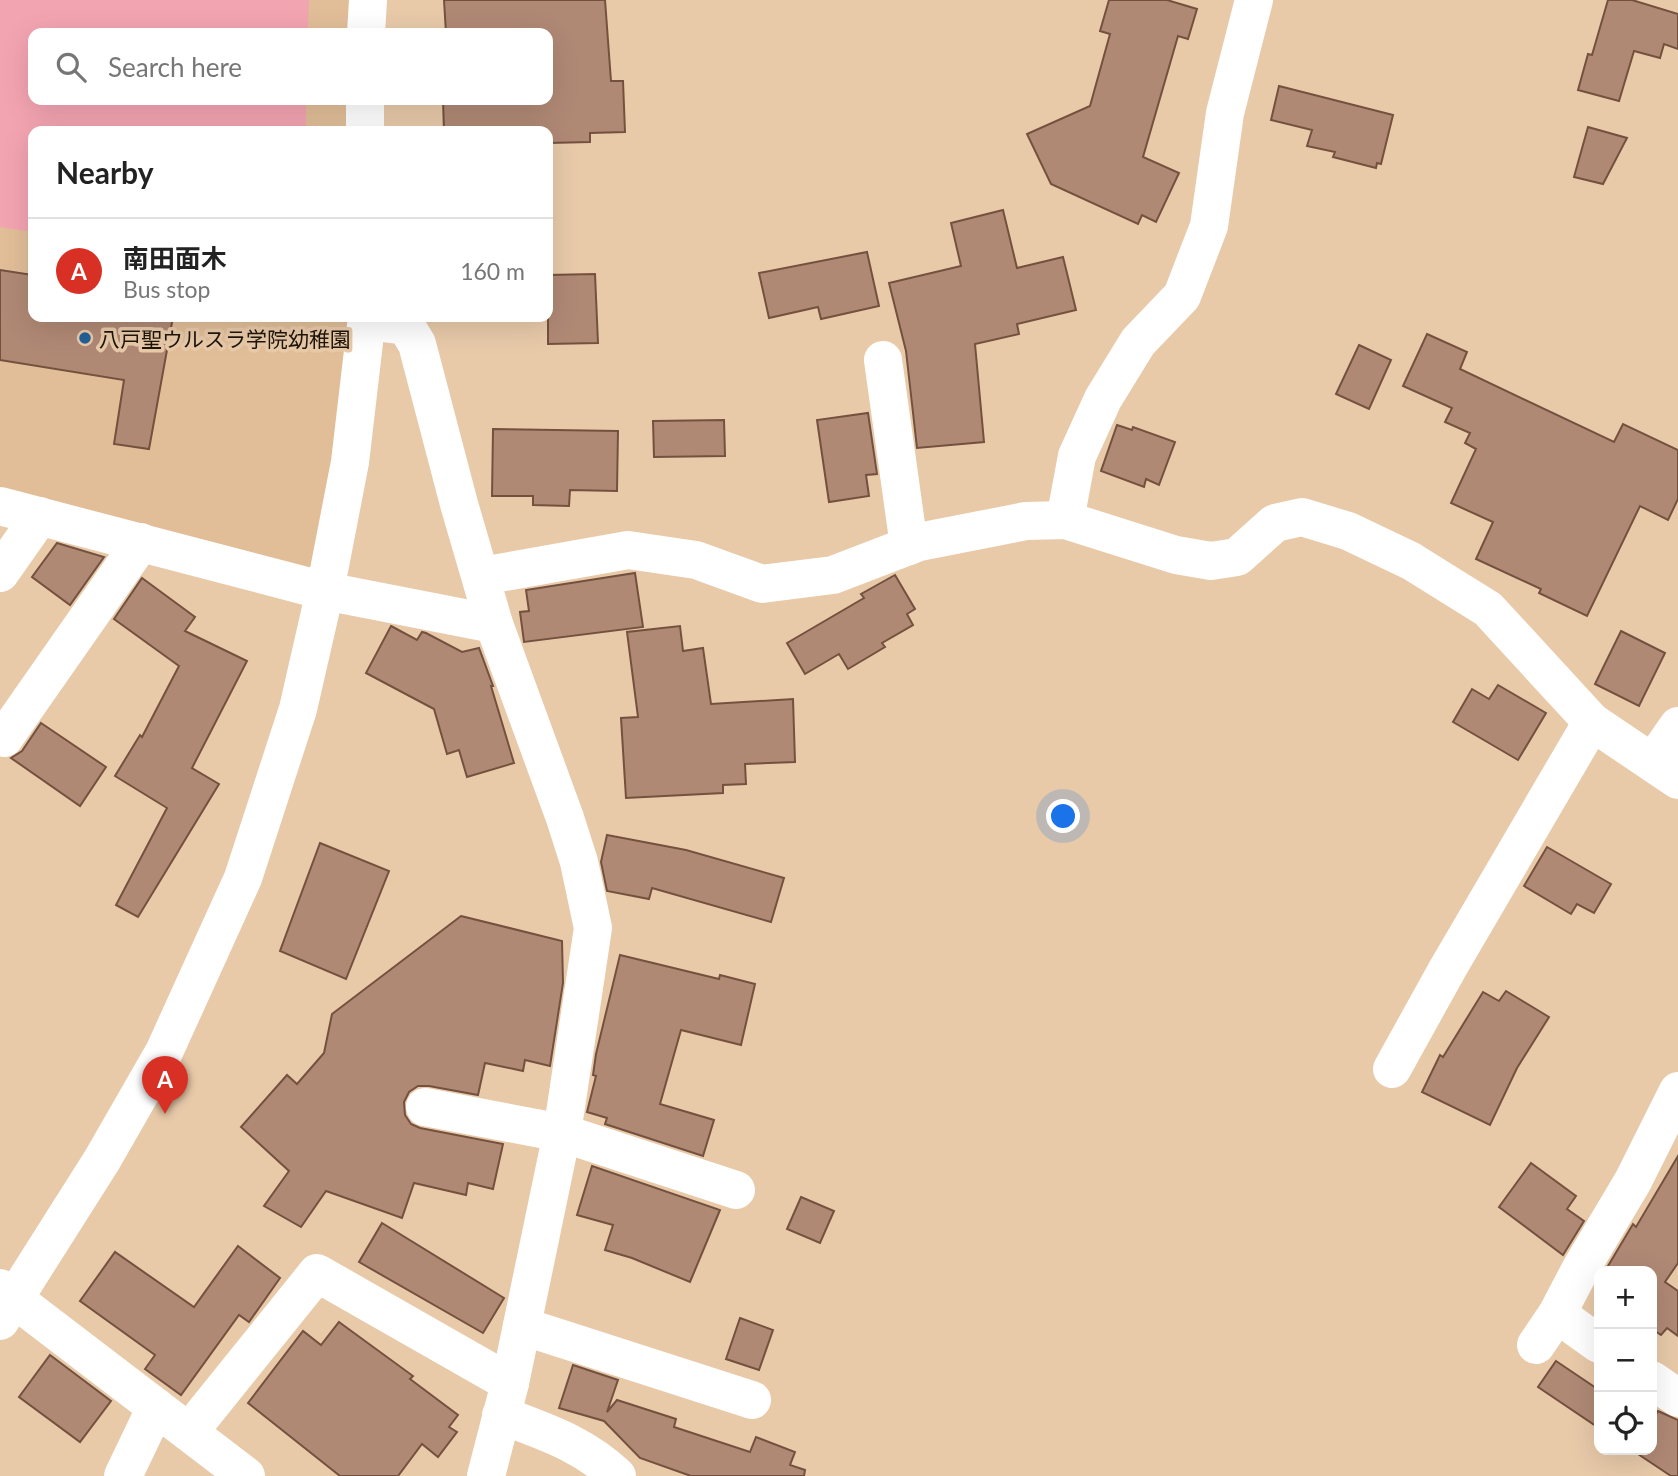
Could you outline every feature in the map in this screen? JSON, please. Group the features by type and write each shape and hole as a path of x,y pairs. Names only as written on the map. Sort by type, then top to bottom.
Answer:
{"street":[{"path":"366,28 368,0"},
{"path":"1065,520 1077,456 1103,399 1138,342 1182,296 1209,226 1225,113 1254,0"},
{"path":"365,105 365,126"},
{"path":"246,1476 156,1407 4,1303 102,1160 164,1052 243,878 298,709 325,591 350,462 367,322"},
{"path":"384,322 406,326 417,344 494,624 565,818 579,862 593,928 562,1133 522,1326 486,1476"},
{"path":"883,360 909,546"},
{"path":"0,506 325,591 494,624"},
{"path":"0,573 40,516"},
{"path":"482,576 628,550 696,560 762,584 833,575 919,542 1026,521 1065,520 1175,555 1211,561 1237,557 1275,523 1302,516 1348,531 1411,561 1488,609 1524,645 1592,722 1666,771 1678,726"},
{"path":"4,738 141,542"},
{"path":"1392,1069 1592,722"},
{"path":"1536,1345 1557,1314 1633,1181 1678,1091"},
{"path":"425,1107 562,1133 736,1190"},
{"path":"189,1432 317,1273 570,1441 617,1476"},
{"path":"1557,1314 1594,1340"},
{"path":"522,1326 751,1400"},
{"path":"1657,1383 1678,1398"},
{"path":"123,1476 156,1407"}],"shaded area":[{"path":"0,0 368,0 366,28 28,28 28,105 365,105 365,126 28,126 28,322 366,322 325,591 0,506"},
{"path":"0,0 309,0 308,28 28,28 28,105 306,105 306,126 28,126 28,231 0,227"}],"building":[{"path":"444,0 605,0 611,81 623,81 625,132 590,133 590,142 553,143 553,126 444,126 443,105 553,105 553,28 446,28"},
{"path":"1109,0 1167,0 1197,9 1188,39 1178,36 1143,157 1179,173 1156,222 1142,215 1138,224 1051,184 1027,134 1090,106 1110,34 1100,31"},
{"path":"1608,0 1632,0 1678,14 1678,49 1664,44 1660,58 1634,51 1619,101 1578,90 1588,54 1592,55"},
{"path":"1279,86 1393,115 1381,164 1377,163 1376,168 1333,157 1335,152 1307,146 1312,130 1271,120"},
{"path":"1588,127 1627,138 1603,184 1574,177"},
{"path":"1003,210 1017,268 1063,257 1076,310 1017,324 1019,334 975,344 984,442 917,448 906,351 889,283 961,266 951,223"},
{"path":"867,252 879,306 821,319 818,307 769,318 759,273"},
{"name":"八戸聖ウルスラ学院幼稚園","path":"0,270 28,274 28,322 172,322 149,449 114,444 124,380 0,360"},
{"path":"595,274 598,343 548,344 548,322 553,322 553,275"},
{"path":"1427,334 1467,352 1460,369 1614,442 1623,424 1678,450 1678,499 1668,520 1640,506 1587,616 1539,593 1541,589 1476,559 1493,522 1451,503 1476,449 1465,443 1470,433 1445,422 1452,408 1403,386"},
{"path":"1359,345 1391,360 1369,409 1336,394"},
{"path":"868,413 877,474 866,475 869,496 829,502 817,420"},
{"path":"724,420 725,456 654,457 653,421"},
{"path":"1117,425 1132,430 1133,427 1175,442 1159,485 1146,479 1144,487 1101,471"},
{"path":"493,429 618,431 617,491 570,490 569,506 533,505 533,496 492,496"},
{"path":"57,543 104,557 70,605 32,577"},
{"path":"635,573 643,627 524,642 520,612 529,611 526,590"},
{"path":"895,575 915,609 907,614 913,625 882,643 885,647 848,669 839,654 805,674 787,643 864,598 861,594"},
{"path":"142,578 195,617 185,631 247,661 192,768 219,784 138,917 116,905 167,808 115,776 140,735 142,737 179,666 114,619"},
{"path":"391,626 417,640 422,632 426,633 462,652 479,648 493,686 514,763 467,777 459,750 447,754 434,709 366,673"},
{"path":"680,626 683,651 703,648 711,704 793,699 795,762 745,764 746,784 723,785 723,793 626,798 621,718 638,717 627,632"},
{"path":"1621,631 1665,653 1639,706 1595,684"},
{"path":"1498,685 1546,713 1518,760 1453,722 1472,689 1489,699"},
{"path":"41,723 106,767 80,806 11,758 22,751"},
{"path":"607,835 686,850 784,878 771,922 652,888 649,899 607,891 601,862"},
{"path":"320,843 389,871 346,979 280,951"},
{"path":"1547,847 1611,884 1594,913 1577,904 1571,914 1524,886"},
{"path":"461,916 562,941 563,983 550,1066 525,1060 523,1071 485,1063 478,1095 418,1086 409,1092 404,1102 405,1115 411,1124 420,1128 503,1144 493,1189 468,1183 466,1195 414,1183 402,1218 326,1191 301,1227 264,1206 289,1171 241,1127 287,1075 297,1084 324,1053 332,1014"},
{"path":"620,955 719,979 720,975 755,984 741,1045 681,1030 660,1104 714,1120 703,1156 605,1124 607,1118 587,1112 596,1076 593,1075 596,1054"},
{"path":"1506,991 1549,1017 1517,1068 1490,1125 1422,1092 1440,1055 1443,1057 1483,992 1499,1001"},
{"path":"1678,1156 1678,1263 1665,1282 1678,1291 1678,1336 1667,1328 1661,1335 1657,1332 1657,1266 1608,1266 1633,1224 1636,1227"},
{"path":"1531,1163 1576,1196 1567,1209 1584,1221 1563,1255 1499,1207"},
{"path":"592,1166 720,1210 690,1282 605,1250 613,1225 577,1215"},
{"path":"801,1197 834,1211 820,1243 787,1229"},
{"path":"382,1223 504,1298 483,1333 359,1262"},
{"path":"238,1246 280,1278 249,1322 239,1315 181,1395 145,1369 155,1355 80,1301 115,1252 194,1307"},
{"path":"740,1318 773,1330 759,1370 726,1359"},
{"path":"339,1322 413,1376 410,1379 458,1415 449,1427 457,1432 438,1457 422,1444 398,1476 340,1476 248,1403 303,1331 321,1345"},
{"path":"50,1355 111,1401 80,1442 19,1397"},
{"path":"1556,1361 1594,1387 1594,1425 1538,1387"},
{"path":"573,1365 618,1380 607,1412 617,1400 676,1419 674,1427 750,1452 756,1437 795,1452 790,1465 805,1470 804,1476 691,1476 640,1458 604,1421 559,1408"},
{"path":"1657,1413 1678,1420 1678,1476 1671,1476 1640,1455 1657,1455"}],"place":[{"name":"八戸聖ウルスラ学院幼稚園","path":"85,338"},
{"name":"南田面木","path":"165,1114"}]}
